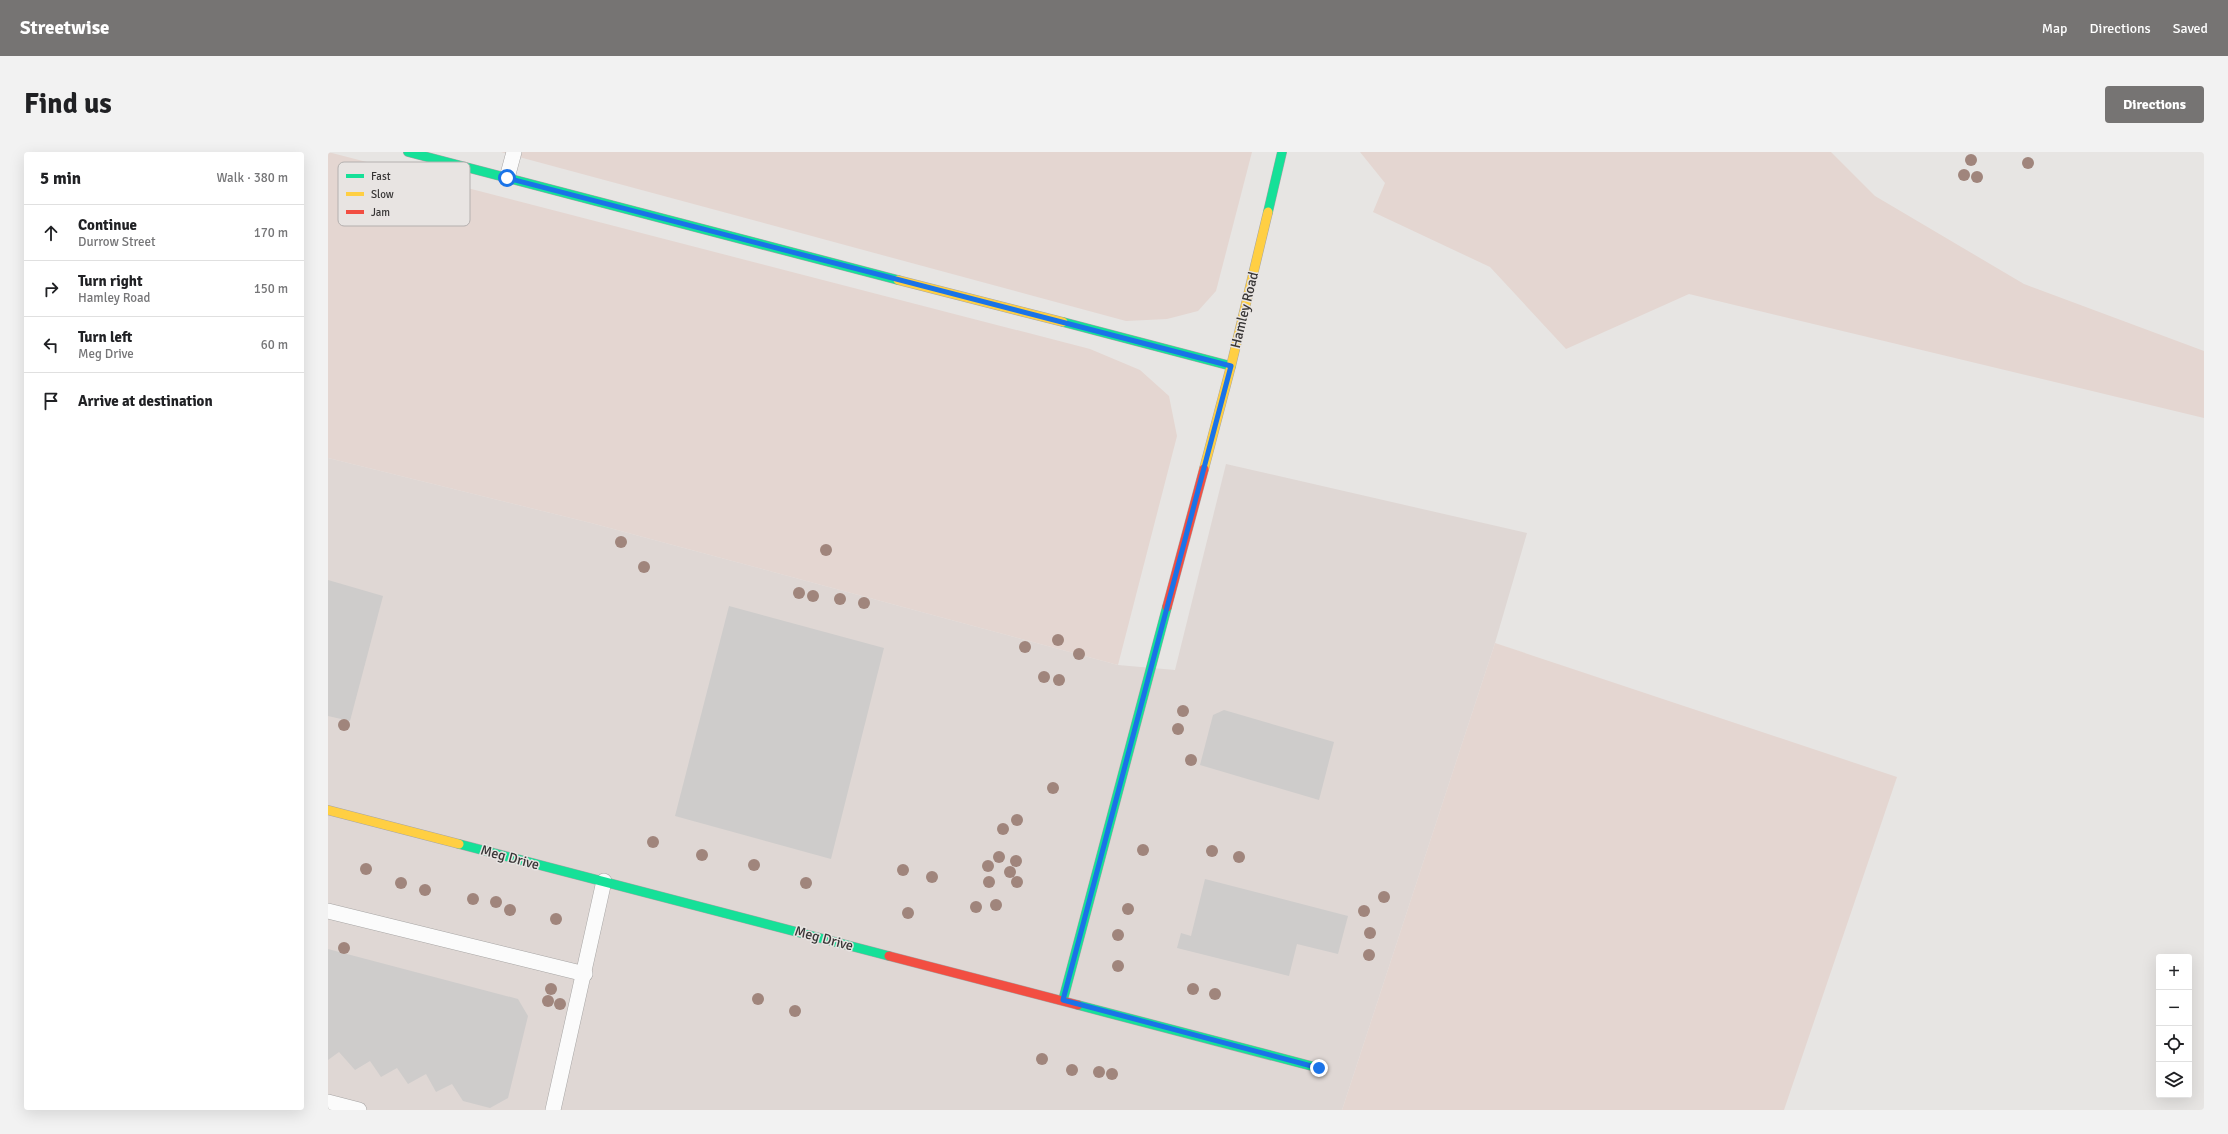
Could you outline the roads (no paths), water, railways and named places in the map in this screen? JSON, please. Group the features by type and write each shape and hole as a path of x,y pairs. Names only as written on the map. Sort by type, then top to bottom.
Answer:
{"street":[{"path":"408,152 446,162"},
{"name":"Hamley Road","path":"1063,1000 1231,366 1282,152"},
{"path":"470,168 1231,366"},
{"name":"Meg Drive","path":"328,810 1063,1000 1319,1068"}],"lane":[{"path":"507,178 514,152"},
{"path":"553,1110 585,974 604,881"},
{"path":"328,911 585,974"},
{"path":"328,1102 359,1110"}]}
